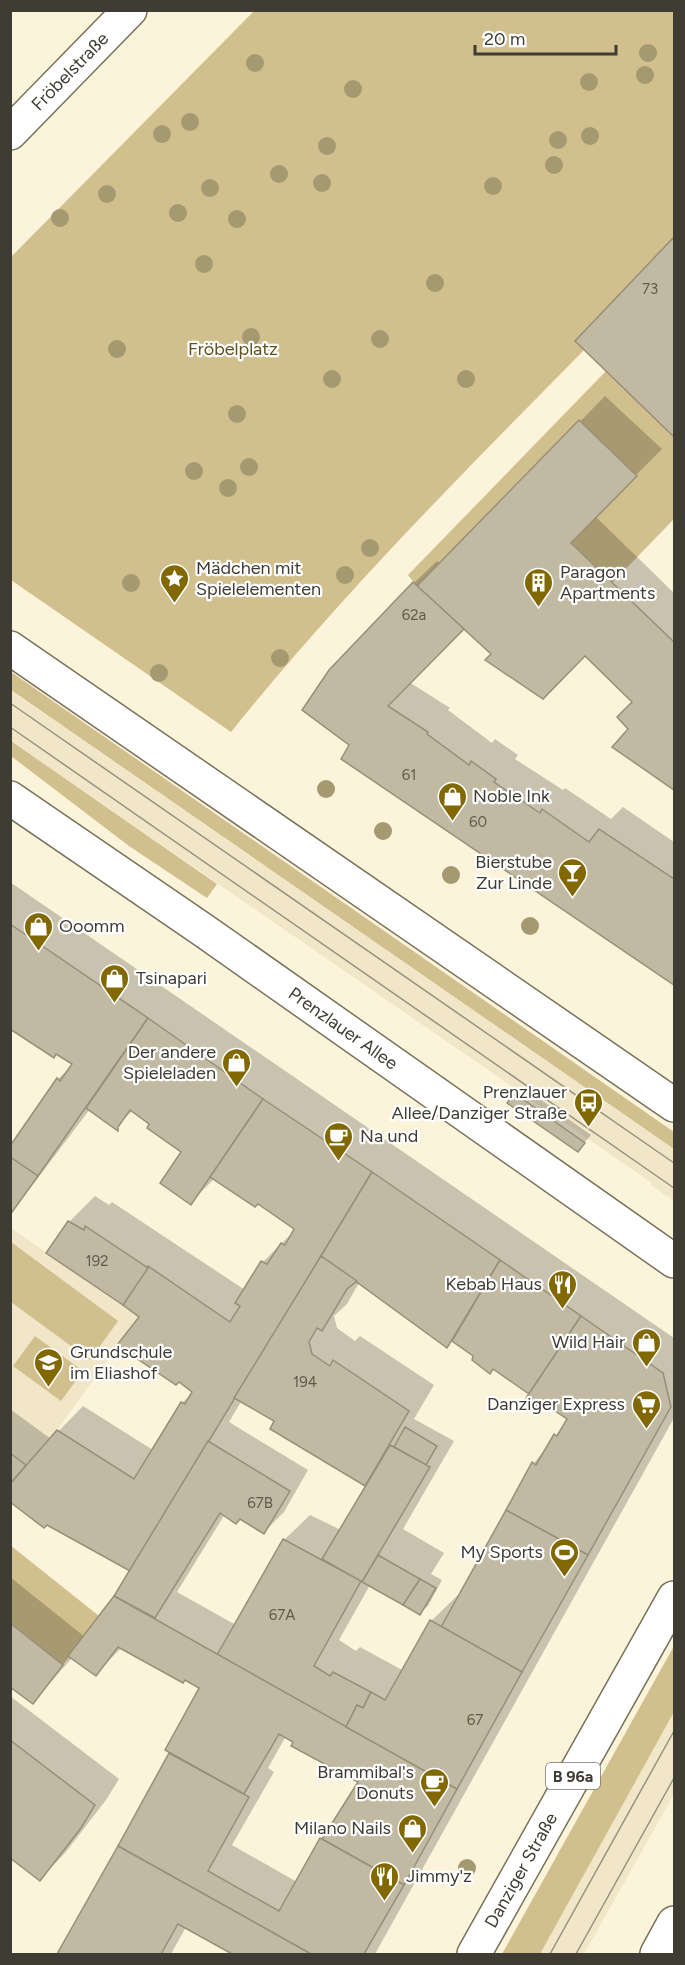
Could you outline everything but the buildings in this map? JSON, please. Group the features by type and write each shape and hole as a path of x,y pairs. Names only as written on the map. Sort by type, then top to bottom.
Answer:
{"main road":[{"name":"Fröbelstraße","path":"10,133 130,10"},
{"path":"10,648 675,1105"},
{"name":"Prenzlauer Allee","path":"10,798 203,930 675,1261"},
{"name":"Danziger Straße","path":"474,1954 675,1598"},
{"path":"657,1954 675,1923"}],"shaded area":[{"path":"10,690 674,1149 674,1201 651,1185 652,1183 11,741"},
{"name":"Grundschule im Eliashof","path":"11,1228 139,1317 57,1430 11,1484"},
{"path":"674,1712 674,1794 584,1954 540,1954"}],"green space":[{"name":"Fröbelplatz","path":"254,11 674,11 674,237 575,341 584,350 358,584 231,732 11,580 10,258"},
{"path":"606,371 674,437 674,519 612,583 571,543 637,476 579,420 417,586 408,575"},
{"path":"11,672 674,1132 674,1149 11,690"},
{"path":"11,741 217,884 207,898 129,846 11,756"},
{"path":"11,1242 118,1321 90,1360 11,1302"},
{"path":"35,1336 83,1371 61,1401 13,1366"},
{"path":"10,1545 99,1616 63,1665 11,1623"},
{"path":"674,1646 674,1712 540,1954 502,1954"}],"tram line":[{"path":"10,703 674,1163"},
{"path":"10,727 674,1188"},
{"path":"550,1954 674,1731"},
{"path":"576,1954 674,1778"}],"place":[{"name":"Mädchen mit Spielelementen","path":"175,604"},
{"name":"Paragon Apartments","path":"539,608"},
{"name":"Noble Ink","path":"452,822"},
{"name":"Bierstube Zur Linde","path":"573,898"},
{"name":"Ooomm","path":"38,952"},
{"name":"Tsinapari","path":"115,1004"},
{"name":"Der andere Spieleladen","path":"237,1088"},
{"name":"Prenzlauer Allee/Danziger Straße","path":"588,1128"},
{"name":"Na und","path":"339,1162"},
{"name":"Kebab Haus","path":"563,1310"},
{"name":"Wild Hair","path":"646,1368"},
{"name":"Grundschule im Eliashof","path":"49,1388"},
{"name":"Danziger Express","path":"646,1430"},
{"name":"My Sports","path":"564,1578"},
{"name":"Brammibal's Donuts","path":"435,1808"},
{"name":"Milano Nails","path":"412,1854"},
{"name":"Jimmy'z","path":"385,1902"}]}
